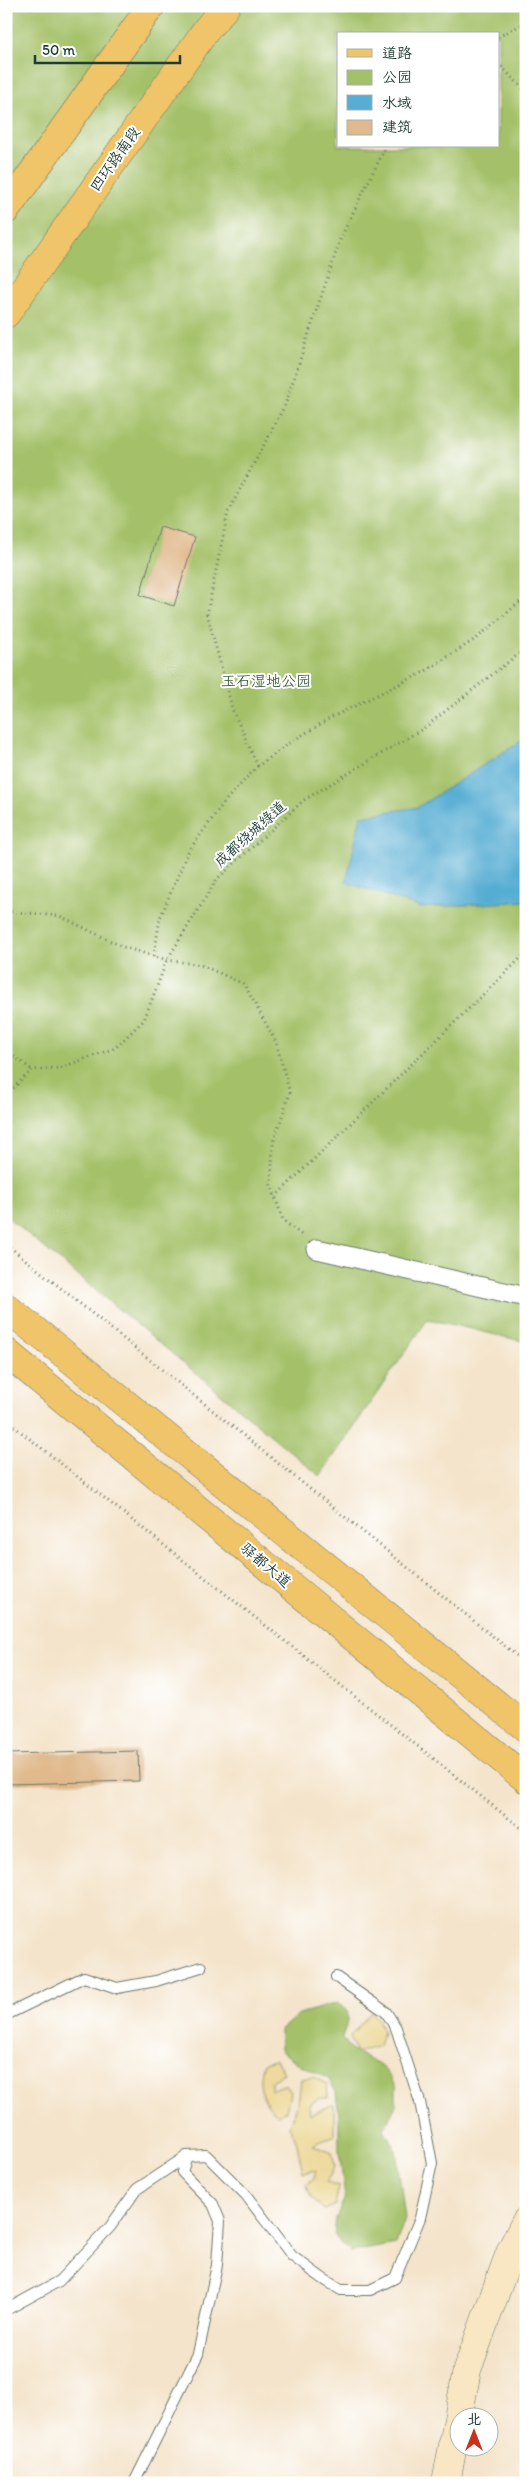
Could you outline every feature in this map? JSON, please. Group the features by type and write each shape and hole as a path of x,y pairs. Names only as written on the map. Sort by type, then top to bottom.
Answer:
{"main road":[{"path":"6,210 151,6"},
{"name":"四环路南段","path":"6,314 206,30 226,6"},
{"path":"6,1307 526,1728"},
{"name":"驿都大道","path":"6,1352 526,1779"}],"street":[{"path":"318,1249 526,1297"},
{"path":"446,2483 467,2370 511,2250 526,2221"}],"lane":[{"path":"6,2015 84,1977 117,1988 156,1981 201,1967"},
{"path":"6,2310 59,2281 110,2228 137,2189 187,2156 206,2155 246,2195 292,2256 334,2286 341,2290 370,2290 395,2278 420,2218 432,2163 422,2111 396,2028 386,2012 336,1977"},
{"path":"134,2483 198,2354 217,2264 220,2221 213,2204 182,2172 187,2156"}],"path":[{"path":"500,36 526,22"},
{"path":"500,65 526,92"},
{"path":"258,766 233,712 207,614 224,530 228,512 285,405 341,237 385,148"},
{"path":"154,956 160,918 188,852 225,801 258,766 294,740 334,716 432,667 477,638 526,596"},
{"name":"成都绕城绿道","path":"32,1070 60,1068 115,1048 144,1020 167,960 217,879 304,800 424,728 526,648"},
{"path":"6,911 60,916 123,947 167,960 202,965 244,984 276,1042 290,1093 273,1143 271,1185 283,1220 318,1249"},
{"path":"275,1197 526,953"},
{"path":"6,1050 32,1070 15,1084 6,1095"},
{"path":"6,1244 526,1663"},
{"path":"6,1420 526,1832"}],"green space":[{"name":"玉石湿地公园","path":"6,6 526,6 526,1342 428,1319 320,1476 6,1216"},
{"path":"337,2003 347,2010 348,2020 342,2037 351,2050 381,2065 396,2085 396,2105 384,2129 396,2151 405,2218 396,2244 351,2252 334,2236 336,2218 345,2197 339,2150 339,2115 336,2092 329,2079 299,2064 280,2050 280,2030 299,2014"}],"sand":[{"path":"371,2012 379,2021 383,2032 379,2046 356,2053 350,2036"},
{"path":"276,2060 284,2073 271,2081 271,2090 286,2084 290,2092 286,2111 278,2115 264,2098 260,2085 263,2063"},
{"path":"313,2077 327,2084 328,2098 319,2098 309,2104 310,2115 334,2104 334,2135 313,2145 332,2153 335,2167 326,2182 339,2186 335,2205 324,2210 312,2198 305,2185 314,2178 316,2170 303,2173 296,2140 289,2127 299,2097 301,2079"}],"water":[{"path":"526,738 526,901 421,908 346,882 361,816 418,807"}],"building":[{"path":"160,527 195,537 174,606 140,595"},
{"path":"138,1751 139,1781 6,1784 6,1754"}]}
